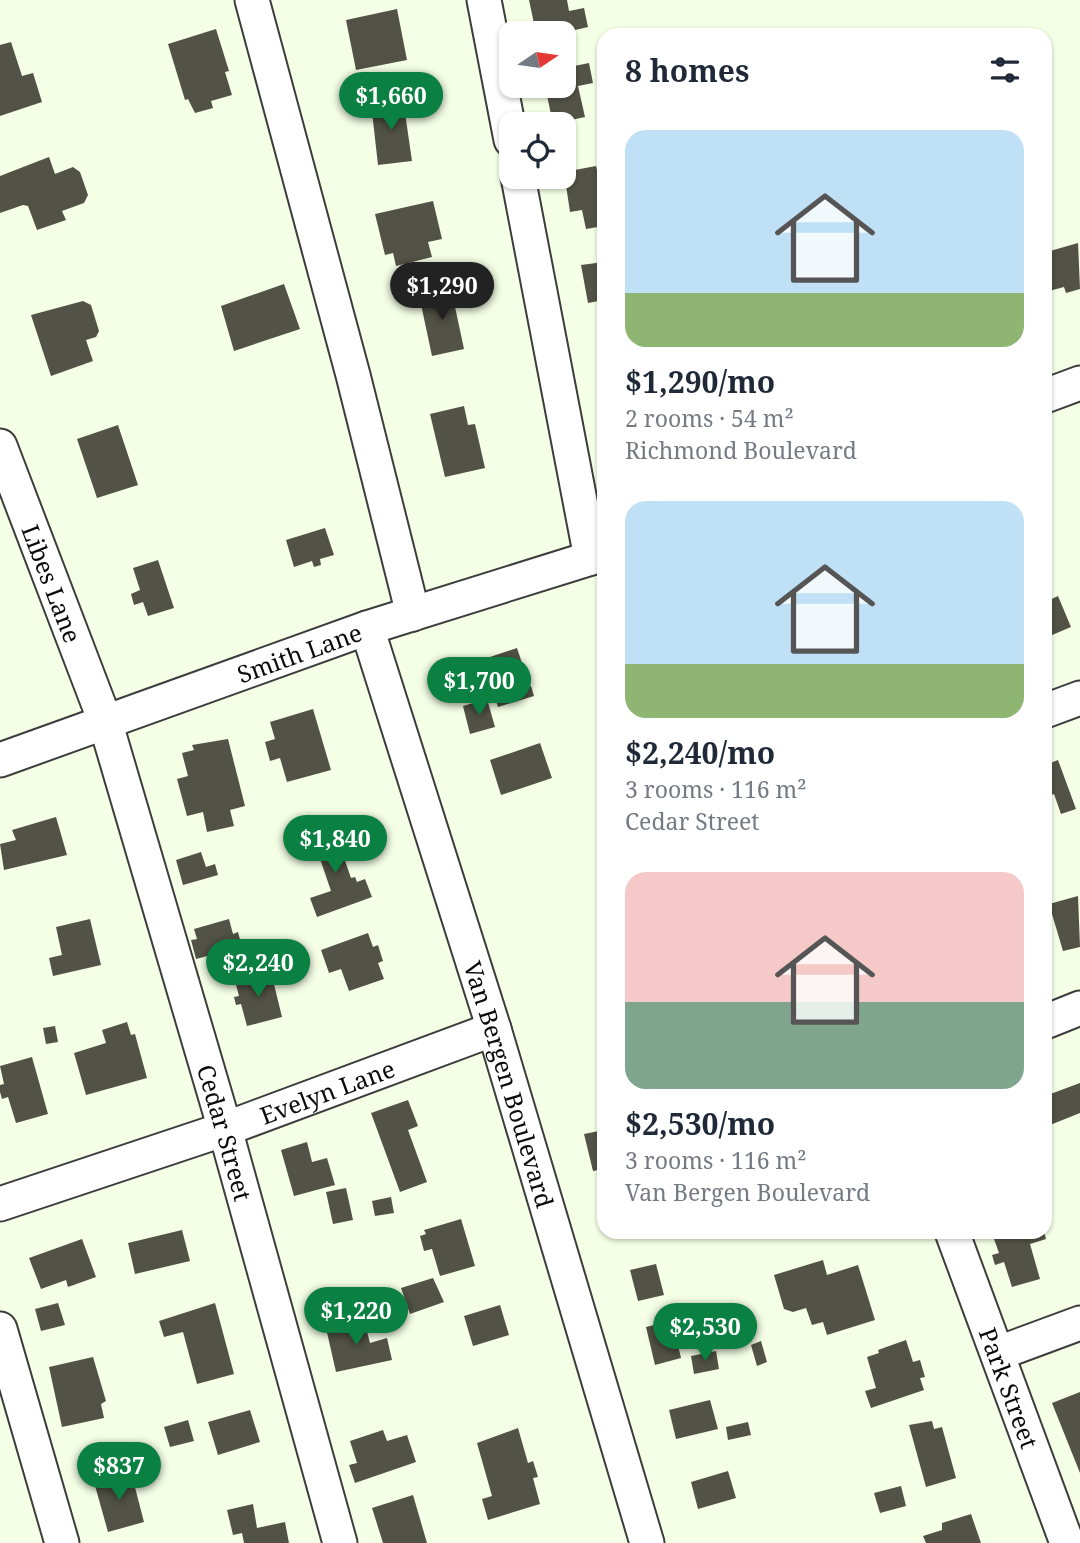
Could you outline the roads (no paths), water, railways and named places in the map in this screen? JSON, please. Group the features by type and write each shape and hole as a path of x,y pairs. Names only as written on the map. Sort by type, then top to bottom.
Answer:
{"street":[{"path":"252,0 354,374 413,614"},
{"path":"484,0 506,112"},
{"path":"521,189 597,556"},
{"path":"1052,393 1080,383"},
{"name":"Libes Lane","path":"0,446 105,721"},
{"name":"Smith Lane","path":"0,760 367,628 597,556"},
{"name":"Van Bergen Boulevard","path":"367,628 494,1029 647,1543"},
{"path":"1052,708 1080,698"},
{"name":"Cedar Street","path":"105,721 225,1129 340,1543"},
{"path":"1052,1019 1080,1008"},
{"name":"Evelyn Lane","path":"0,1204 225,1129 494,1029"},
{"name":"Park Street","path":"955,1239 1067,1543"},
{"path":"999,1353 1080,1323"},
{"path":"0,1329 62,1543"}]}
